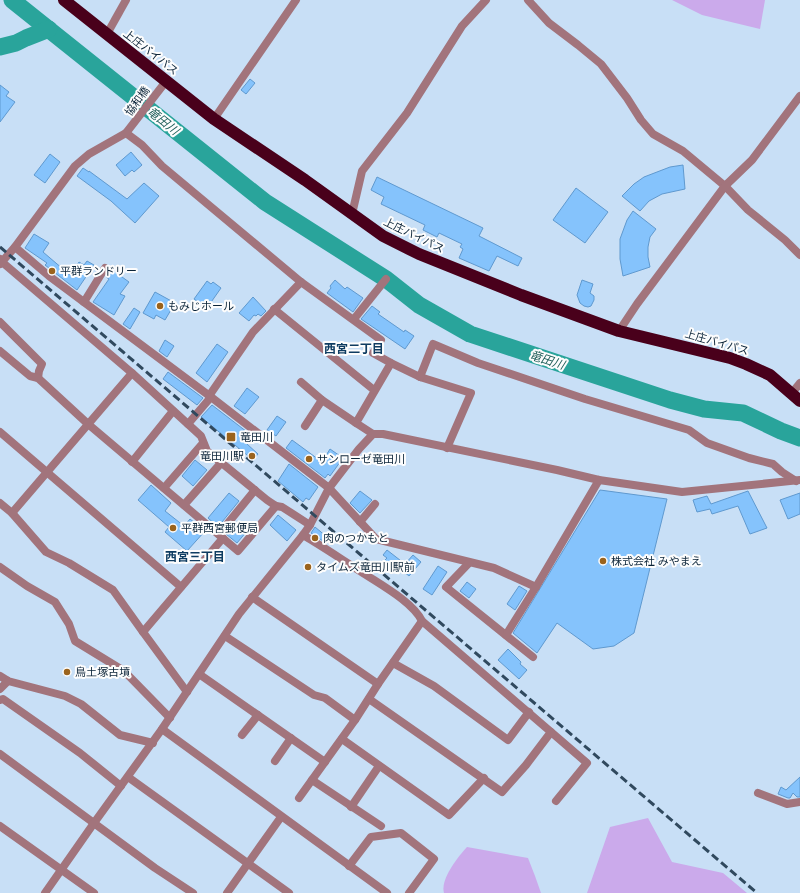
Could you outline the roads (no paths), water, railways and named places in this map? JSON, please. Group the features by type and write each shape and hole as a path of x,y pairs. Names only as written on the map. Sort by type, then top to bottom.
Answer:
{"highway":[{"name":"上庄バイパス","path":"64,0 107,34 164,84 305,180 383,236 419,254 521,295 619,331 730,358 746,364 770,375 796,397"}],"street":[{"path":"107,34 126,0"},
{"path":"214,119 296,0"},
{"path":"352,214 362,171 407,113 462,26 486,0"},
{"path":"528,0 549,23 601,64 627,98 641,120 653,134 683,151 725,186 748,210 785,240 800,255"},
{"name":"協和橋","path":"129,131 164,84"},
{"path":"619,331 637,304 725,186 752,160 800,96"},
{"path":"310,525 282,507 276,506 220,463 207,451 201,436 188,424 132,373 1,262 15,247 75,166 89,154 129,131 162,166 301,282 381,340 373,353 420,377 471,393 447,448"},
{"path":"15,247 49,276 329,488 376,539 494,568 536,587"},
{"path":"84,302 105,268"},
{"path":"354,319 386,279"},
{"path":"188,424 210,397 253,332 301,282"},
{"path":"274,309 374,390"},
{"path":"0,322 42,364 38,378"},
{"path":"420,377 433,344 478,363 585,399 689,430 707,442 749,458 773,464 782,472 798,480"},
{"path":"0,351 30,376 38,378 88,424 238,551 276,506"},
{"path":"356,424 374,390 391,363"},
{"path":"12,513 132,373"},
{"path":"301,382 322,400 373,434 383,434 599,480 682,492 798,480"},
{"path":"796,397 800,383"},
{"path":"305,426 322,400"},
{"path":"132,462 173,411"},
{"path":"0,432 181,587"},
{"path":"45,893 170,718 252,597 303,535 310,525 329,488 359,449 373,434"},
{"path":"164,488 203,444"},
{"path":"184,505 220,463"},
{"path":"506,635 599,480"},
{"path":"143,632 221,536 254,490"},
{"path":"0,503 12,513 46,552 69,563 113,590 187,692"},
{"path":"360,522 375,504"},
{"path":"303,535 386,587 418,614 422,621 587,763 556,801"},
{"path":"469,563 446,587 533,657"},
{"path":"0,567 27,586 55,602 69,624 75,641 124,671 170,718"},
{"path":"252,597 378,684"},
{"path":"299,798 342,740 378,684 422,621"},
{"path":"225,636 314,695 325,698 355,720"},
{"path":"393,663 434,686 508,740 529,712"},
{"path":"199,674 325,762"},
{"path":"0,676 8,681 64,696 81,704 120,735 152,743"},
{"path":"0,689 8,681"},
{"path":"0,700 3,699 80,753 121,786"},
{"path":"369,699 502,792 526,765 551,732"},
{"path":"242,735 258,715"},
{"path":"162,729 387,893"},
{"path":"275,761 291,738"},
{"path":"342,740 449,815 484,778"},
{"path":"0,754 155,868 193,893"},
{"path":"351,807 379,766"},
{"path":"128,777 289,893"},
{"path":"312,780 381,826"},
{"path":"758,793 787,804 800,802"},
{"path":"227,893 281,817"},
{"path":"0,826 94,893"},
{"path":"349,866 371,837 400,833 434,859 409,893"}],"waterway":[{"name":"竜田川","path":"12,0 265,202 386,279 419,305 470,334 670,400 704,409 743,413 781,431 800,438"},
{"path":"0,47 16,43 49,29"}],"railway":[{"path":"0,247 757,893"}],"place":[{"name":"平群ランドリー","path":"52,271"},
{"name":"もみじホール","path":"160,306"},
{"name":"竜田川","path":"231,437"},
{"name":"竜田川駅","path":"252,456"},
{"name":"サンローゼ竜田川","path":"309,459"},
{"name":"平群西宮郵便局","path":"173,528"},
{"name":"肉のつかもと","path":"315,538"},
{"name":"株式会社 みやまえ","path":"603,561"},
{"name":"タイムズ竜田川駅前","path":"308,567"},
{"name":"鳥土塚古墳","path":"67,672"}],"district":[{"name":"西宮二丁目","path":"354,349"},
{"name":"西宮三丁目","path":"195,557"}]}
